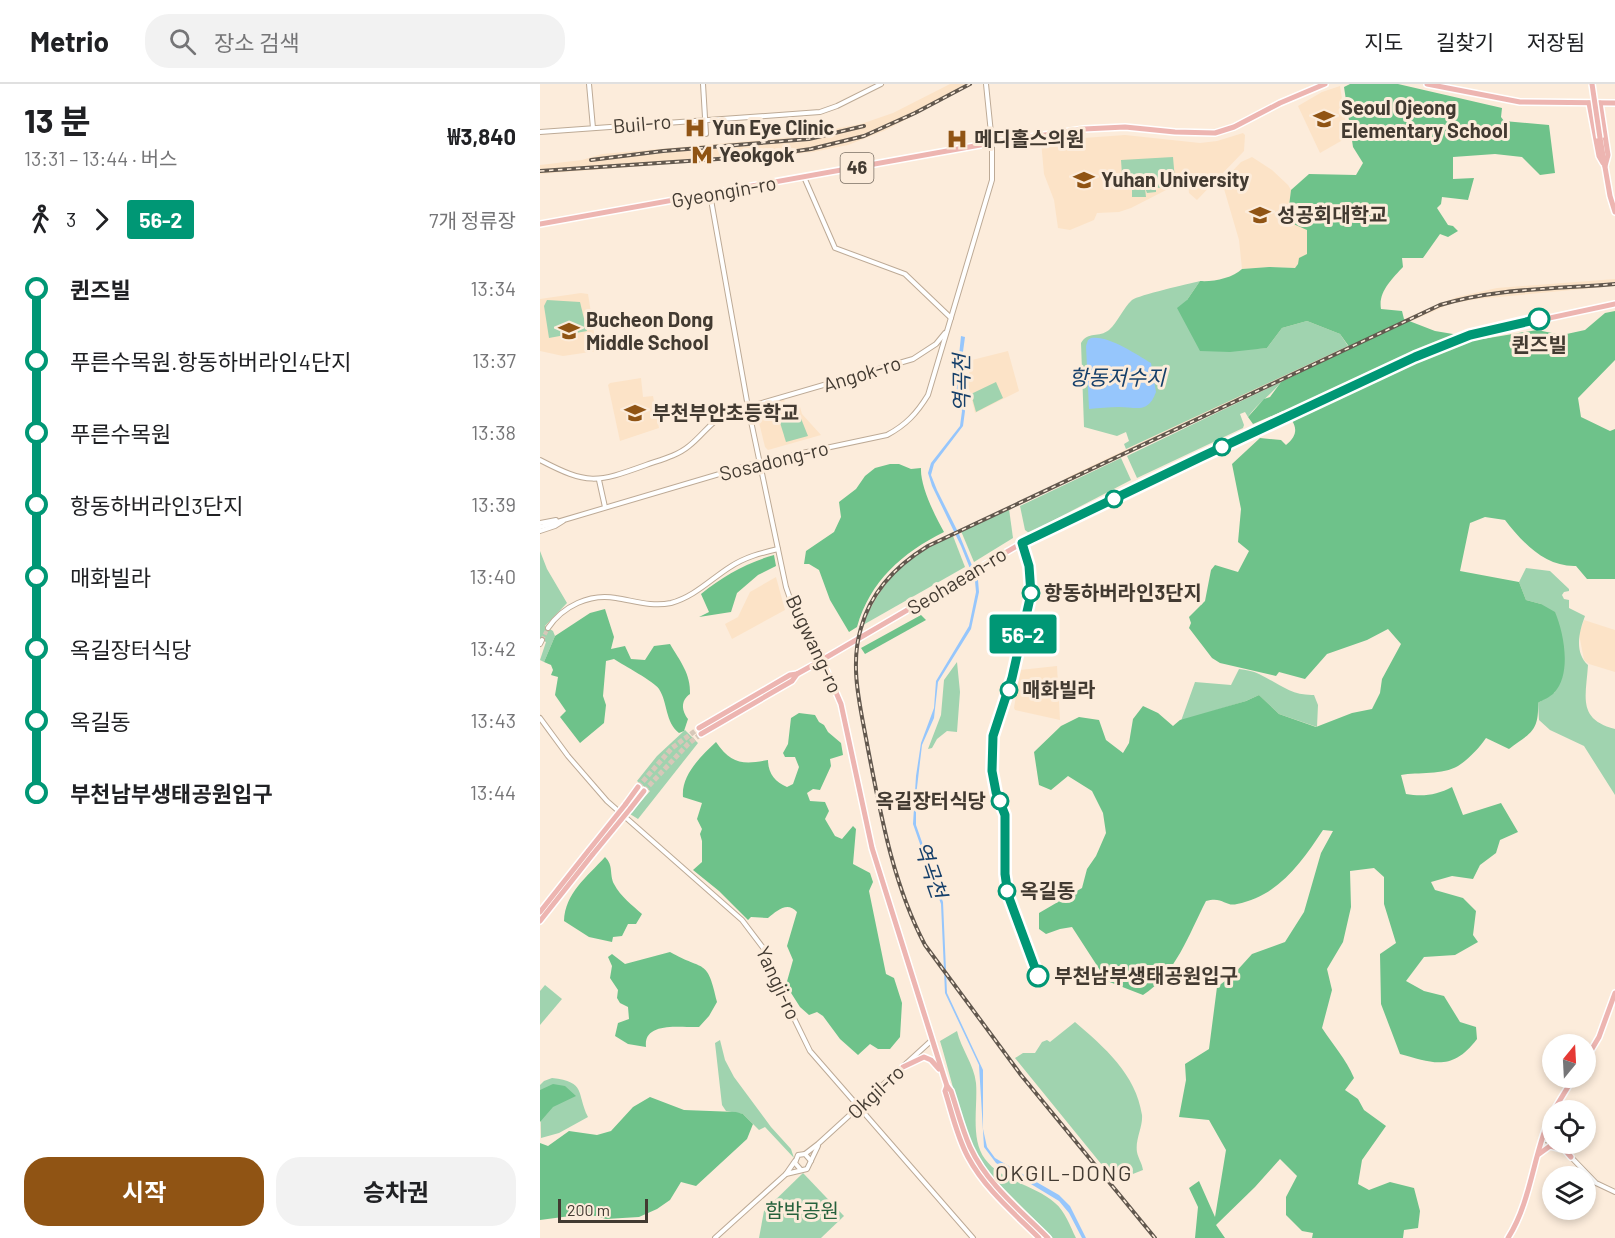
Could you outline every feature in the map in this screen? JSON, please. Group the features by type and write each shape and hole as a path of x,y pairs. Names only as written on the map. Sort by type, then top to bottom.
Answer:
{"main road":[{"name":"Gyeongin-ro","path":"540,224 992,143 1084,129 1112,127 1180,133 1215,133 1234,127 1280,103 1325,84"},
{"path":"1427,84 1520,102 1615,103"},
{"path":"1592,84 1605,168 1615,212"},
{"path":"1600,103 1608,155 1605,168"},
{"path":"1589,104 1599,156 1605,168"},
{"path":"1415,357 1470,335 1615,304"},
{"name":"Seohaean-ro","path":"700,731 792,681 797,674 1022,543 1382,373"},
{"name":"Bugwang-ro","path":"822,660 835,685 841,704 872,848 944,1077 971,1148 985,1173 1048,1238"},
{"path":"628,807 638,787"},
{"path":"540,912 644,791"},
{"path":"540,921 591,852"},
{"path":"1596,1042 1615,993"},
{"path":"903,1067 919,1058 927,1058 935,1064 944,1077"},
{"name":"Bugwang-ro","path":"947,1086 945,1091 958,1134 973,1165 991,1189 1039,1238"},
{"path":"1508,1238 1522,1208 1542,1138"},
{"path":"1537,1158 1542,1152"},
{"path":"1568,1154 1571,1157"}],"street":[{"path":"589,84 593,128"},
{"path":"703,84 706,134"},
{"name":"Buil-ro","path":"540,132 820,112 881,84"},
{"name":"Angok-ro","path":"540,460 568,475 599,480 622,474 671,456 690,445 716,419 727,412 913,359 936,344 948,330 992,180 992,143 986,84"},
{"path":"804,177 835,248 905,274 952,318"},
{"name":"Bugwang-ro","path":"710,194 748,406 778,549 794,610 822,660"},
{"name":"Sosadong-ro","path":"566,519 760,462 887,435 903,427 918,412 928,395 948,330"},
{"path":"599,480 605,507"},
{"path":"540,525 566,519"},
{"path":"540,531 566,519"},
{"path":"548,628 569,607 588,600 608,597 645,604 671,603 695,592 746,558 778,549"},
{"name":"Yangji-ro","path":"540,717 568,756 606,801 742,920 764,949 810,1051 973,1238"},
{"name":"Okgil-ro","path":"805,1154 932,1040"},
{"name":"Okgil-ro","path":"811,1161 818,1144"},
{"path":"715,1238 786,1174 798,1155 805,1154 811,1161 810,1166 786,1174"},
{"path":"1571,1157 1590,1179 1615,1192"},
{"path":"795,1161 796,1166 802,1170"}],"shaded area":[{"path":"950,84 973,84 886,130 848,145 783,155 540,174 540,165 582,160 602,154 783,138 861,124 893,113"},
{"name":"Seoul Ojeong Elementary School","path":"1340,86 1348,137 1320,153 1298,106 1322,92"},
{"path":"1243,133 1245,135 1244,151 1197,200 1189,193 1188,183 1182,179 1170,188 1131,208 1119,212 1097,213 1094,220 1070,230 1058,228 1054,200 1044,174 1041,141 1125,135 1200,143 1217,141"},
{"name":"성공회대학교","path":"1252,157 1272,170 1288,185 1291,190 1289,206 1307,230 1307,254 1295,268 1242,269 1239,240 1222,182 1241,162"},
{"path":"1615,279 1615,286 1477,299 1450,304 1409,322 1404,319 1457,297 1497,288"},
{"name":"Bucheon Dong Middle School","path":"588,294 597,351 563,356 540,351 540,299"},
{"path":"1345,346 1350,349 1068,482 1066,478"},
{"path":"1008,351 1019,391 975,413 968,384 970,363 972,360"},
{"name":"부천부안초등학교","path":"641,378 643,397 653,396 659,428 620,441 608,385"},
{"path":"784,399 787,411 800,407 802,414 821,435 768,450 765,447 756,410 758,406"},
{"path":"776,577 785,610 732,639 725,624 738,617 750,592"},
{"path":"1584,620 1615,630 1615,672 1589,664 1584,660 1579,634"},
{"path":"1057,666 1060,720 1015,710 1020,670"}],"green space":[{"path":"1350,84 1398,84 1502,108 1501,117 1504,121 1549,125 1555,173 1540,175 1522,157 1495,154 1453,157 1453,179 1474,178 1468,200 1442,197 1441,204 1437,208 1448,225 1458,231 1448,237 1440,234 1423,258 1402,258 1403,267 1384,291 1381,309 1402,311 1404,319 1435,331 1483,339 1537,330 1562,335 1585,330 1605,313 1615,311 1615,360 1578,398 1581,417 1610,431 1615,429 1615,579 1587,579 1576,566 1545,558 1527,545 1505,520 1485,517 1470,523 1460,571 1519,582 1526,600 1541,604 1555,612 1561,631 1565,665 1560,685 1554,693 1538,703 1537,720 1532,731 1509,749 1486,738 1470,757 1452,769 1401,775 1406,794 1430,795 1452,787 1463,815 1501,803 1518,832 1500,840 1496,853 1480,865 1473,879 1452,876 1431,882 1435,890 1463,898 1476,911 1473,935 1478,942 1455,955 1424,957 1406,981 1424,991 1444,996 1460,1022 1476,1027 1477,1039 1459,1057 1450,1061 1432,1062 1400,1054 1381,1004 1380,954 1396,943 1384,904 1384,877 1374,868 1350,871 1351,907 1343,942 1327,969 1332,990 1322,1028 1354,1078 1345,1090 1358,1099 1364,1110 1386,1126 1362,1160 1358,1184 1369,1190 1390,1182 1414,1188 1420,1211 1418,1228 1404,1230 1403,1238 1312,1238 1313,1233 1302,1231 1286,1215 1286,1197 1297,1176 1280,1159 1216,1225 1225,1238 1195,1238 1198,1207 1189,1188 1199,1181 1215,1217 1226,1150 1209,1120 1179,1117 1186,1080 1185,1064 1209,1049 1217,987 1233,975 1252,954 1285,942 1304,912 1321,853 1333,831 1323,830 1297,866 1264,894 1233,905 1216,900 1206,901 1173,965 1154,987 1143,995 1107,981 1072,927 1046,934 1039,929 1039,913 1082,888 1087,869 1096,856 1106,833 1103,813 1092,791 1068,776 1051,790 1039,785 1034,752 1061,726 1079,717 1099,720 1106,740 1123,753 1129,743 1133,719 1143,706 1158,713 1173,726 1180,720 1259,695 1279,714 1316,727 1352,713 1372,709 1380,693 1382,679 1401,644 1388,629 1367,640 1327,654 1305,679 1279,672 1276,676 1220,663 1212,658 1189,628 1191,623 1189,617 1205,601 1211,570 1215,565 1238,572 1249,551 1238,542 1241,509 1232,464 1260,438 1281,440 1286,445 1294,436 1294,423 1283,411 1253,424 1248,417 1264,399 1270,397 1281,382 1350,348 1340,334 1307,321 1282,328 1267,348 1230,352 1200,351 1177,308 1187,300 1200,281 1222,279 1242,269 1295,268 1299,258 1307,254 1307,230 1291,223 1289,206 1291,190 1309,174 1356,175 1363,163 1353,147 1344,87"},
{"path":"1173,157 1175,180 1168,187 1156,188 1156,192 1147,193 1145,188 1146,197 1132,197 1132,189 1123,189 1121,160"},
{"path":"1200,281 1187,300 1252,349 1267,348 1282,328 1307,321 1340,334 1348,346 1126,449 1124,444 1129,441 1126,432 1117,436 1084,427 1081,343 1084,339 1109,330 1126,307 1136,298"},
{"path":"547,300 580,302 587,331 549,338 544,306"},
{"path":"996,382 1003,398 976,412 971,394"},
{"path":"1281,382 1248,417 1245,412 1240,414 1243,428 1137,478 1127,456"},
{"path":"798,411 808,436 786,442 778,416"},
{"path":"1121,458 1131,480 1029,533 1025,530 1020,506"},
{"path":"899,464 911,469 921,468 925,492 944,532 915,549 890,570 870,596 857,627 849,632 830,600 819,570 809,564 804,564 806,551 834,532 841,517 839,502 856,489 865,476 875,468"},
{"path":"1009,509 1013,538 974,562 961,531"},
{"path":"953,536 965,567 863,625 878,595 898,570 923,551"},
{"path":"540,551 547,569 567,603 545,626 553,631 555,636 544,662 540,660 546,642 540,639"},
{"path":"774,555 776,566 758,575 737,593 731,612 699,617 709,612 701,594 735,571"},
{"path":"1526,568 1550,571 1569,589 1562,595 1564,599 1569,600 1569,608 1585,616 1579,648 1588,665 1586,705 1594,719 1615,729 1615,795 1584,746 1550,730 1539,720 1538,703 1555,692 1541,604 1526,600 1519,582"},
{"path":"605,609 614,637 611,649 625,646 631,659 645,660 654,646 670,644 689,680 690,694 683,703 684,713 688,719 684,731 679,733 674,729 659,689 614,659 606,661 603,696 606,705 604,723 580,743 560,717 566,711 555,695 558,677 551,675 553,670 551,665 544,662 555,636 590,613"},
{"path":"921,615 926,620 865,654 861,648"},
{"path":"957,662 960,692 957,732 947,731 937,739 932,748 928,749 941,715 944,680"},
{"path":"1239,669 1257,673 1292,691 1314,695 1318,705 1317,727 1279,714 1259,695 1181,721 1195,682 1231,685"},
{"path":"799,713 815,715 828,732 841,743 843,755 830,759 831,766 820,790 813,789 807,793 810,801 825,802 829,811 825,819 835,836 842,839 853,826 856,829 853,864 870,873 873,882 869,891 886,974 894,978 902,1003 900,1037 890,1049 878,1049 870,1044 858,1055 840,1039 823,1016 817,1012 809,1015 800,1007 786,985 793,960 787,946 797,912 786,907 768,918 751,917 748,920 719,891 693,870 702,862 700,834 702,829 697,819 702,803 683,797 683,789 693,766 716,742 732,759 745,762 768,760 769,769 776,780 787,787 793,784 799,767 795,757 785,757 783,753 788,744 791,718"},
{"path":"685,730 698,743 638,819 630,814 650,791 637,781 657,756"},
{"path":"605,857 610,864 617,889 642,914 636,924 628,924 622,936 613,937 612,942 589,937 564,921 568,902 573,894"},
{"path":"670,952 698,965 707,972 717,1002 699,1027 657,1030 647,1039 646,1047 628,1044 615,1036 618,1023 629,1019 628,1007 620,1003 617,998 618,990 610,978 612,966 608,957 612,954 625,964"},
{"path":"545,985 562,999 540,1025 540,991"},
{"path":"1075,1022 1117,1062 1139,1100 1142,1120 1137,1147 1143,1170 1115,1181 1015,1058 1023,1053 1035,1053 1042,1042 1047,1040 1050,1042"},
{"path":"957,1031 975,1076 976,1132 980,1151 1000,1173 1047,1197 1059,1206 1076,1238 1053,1238 991,1176 981,1161 960,1111 940,1041"},
{"path":"720,1040 725,1060 734,1077 771,1127 791,1149 794,1158 765,1127 759,1130 743,1114 726,1111 722,1105 715,1043"},
{"path":"552,1078 571,1082 576,1086 588,1117 559,1133 541,1138 540,1085"},
{"path":"553,1084 565,1086 576,1096 553,1107 540,1122 540,1090"},
{"path":"650,1097 684,1110 736,1112 743,1114 753,1124 747,1139 696,1186 681,1182 670,1200 657,1209 639,1217 606,1219 578,1215 540,1220 540,1143 548,1146 569,1131 597,1135 611,1131 633,1107"},
{"name":"함박공원","path":"803,1173 844,1216 821,1238 759,1238 764,1211"}],"water":[{"name":"역곡천","path":"961,336 965,337 958,388 965,411 963,426 934,464 931,475 978,580 979,592 971,629 938,682 934,718 922,745 916,796 916,825 943,902 947,993 983,1070 983,1129 987,1147 995,1158 1059,1195 1070,1206 1086,1238 1082,1238 1069,1213 1059,1201 996,1163 984,1147 979,1065 945,993 941,904 913,824 921,743 934,708 936,681 969,626 976,592 975,581 961,546 928,473 931,463 960,426 962,411 956,385"},
{"name":"항동저수지","path":"1091,338 1114,342 1151,363 1156,392 1149,404 1141,408 1089,409 1086,346"}],"tunnel":[{"path":"1382,373 1415,357"},
{"path":"542,640 548,628"},
{"path":"638,787 672,748 699,728"},
{"path":"644,791 688,744 701,734"}],"railway":[{"path":"540,171 762,156 811,149 864,136 915,113 970,84"},
{"path":"591,160 663,151 809,139 864,126"},
{"path":"1155,1238 1021,1075 925,945 914,922 889,849 857,688 858,643 871,602 896,571 928,546 1440,305 1505,292 1615,284"}],"bus line":[{"name":"56-2","path":"1038,976 1010,905 1005,874 1005,815 996,792 992,771 993,736 1008,693 1031,594 1029,566 1022,543 1415,357 1470,335 1539,319"}],"place":[{"name":"Seoul Ojeong Elementary School","path":"1324,119"},
{"name":"Yun Eye Clinic","path":"695,128"},
{"name":"메디홀스의원","path":"957,139"},
{"name":"Yeokgok","path":"702,155"},
{"name":"Yuhan University","path":"1084,180"},
{"name":"성공회대학교","path":"1260,215"},
{"name":"퀸즈빌","path":"1539,319"},
{"name":"Bucheon Dong Middle School","path":"569,331"},
{"name":"부천부안초등학교","path":"635,413"},
{"name":"항동하버라인3단지","path":"1031,593"},
{"name":"매화빌라","path":"1009,690"},
{"name":"옥길장터식당","path":"1000,801"},
{"name":"옥길동","path":"1007,891"},
{"name":"부천남부생태공원입구","path":"1038,976"}],"district":[{"name":"OKGIL-DONG","path":"1064,1173"}]}
